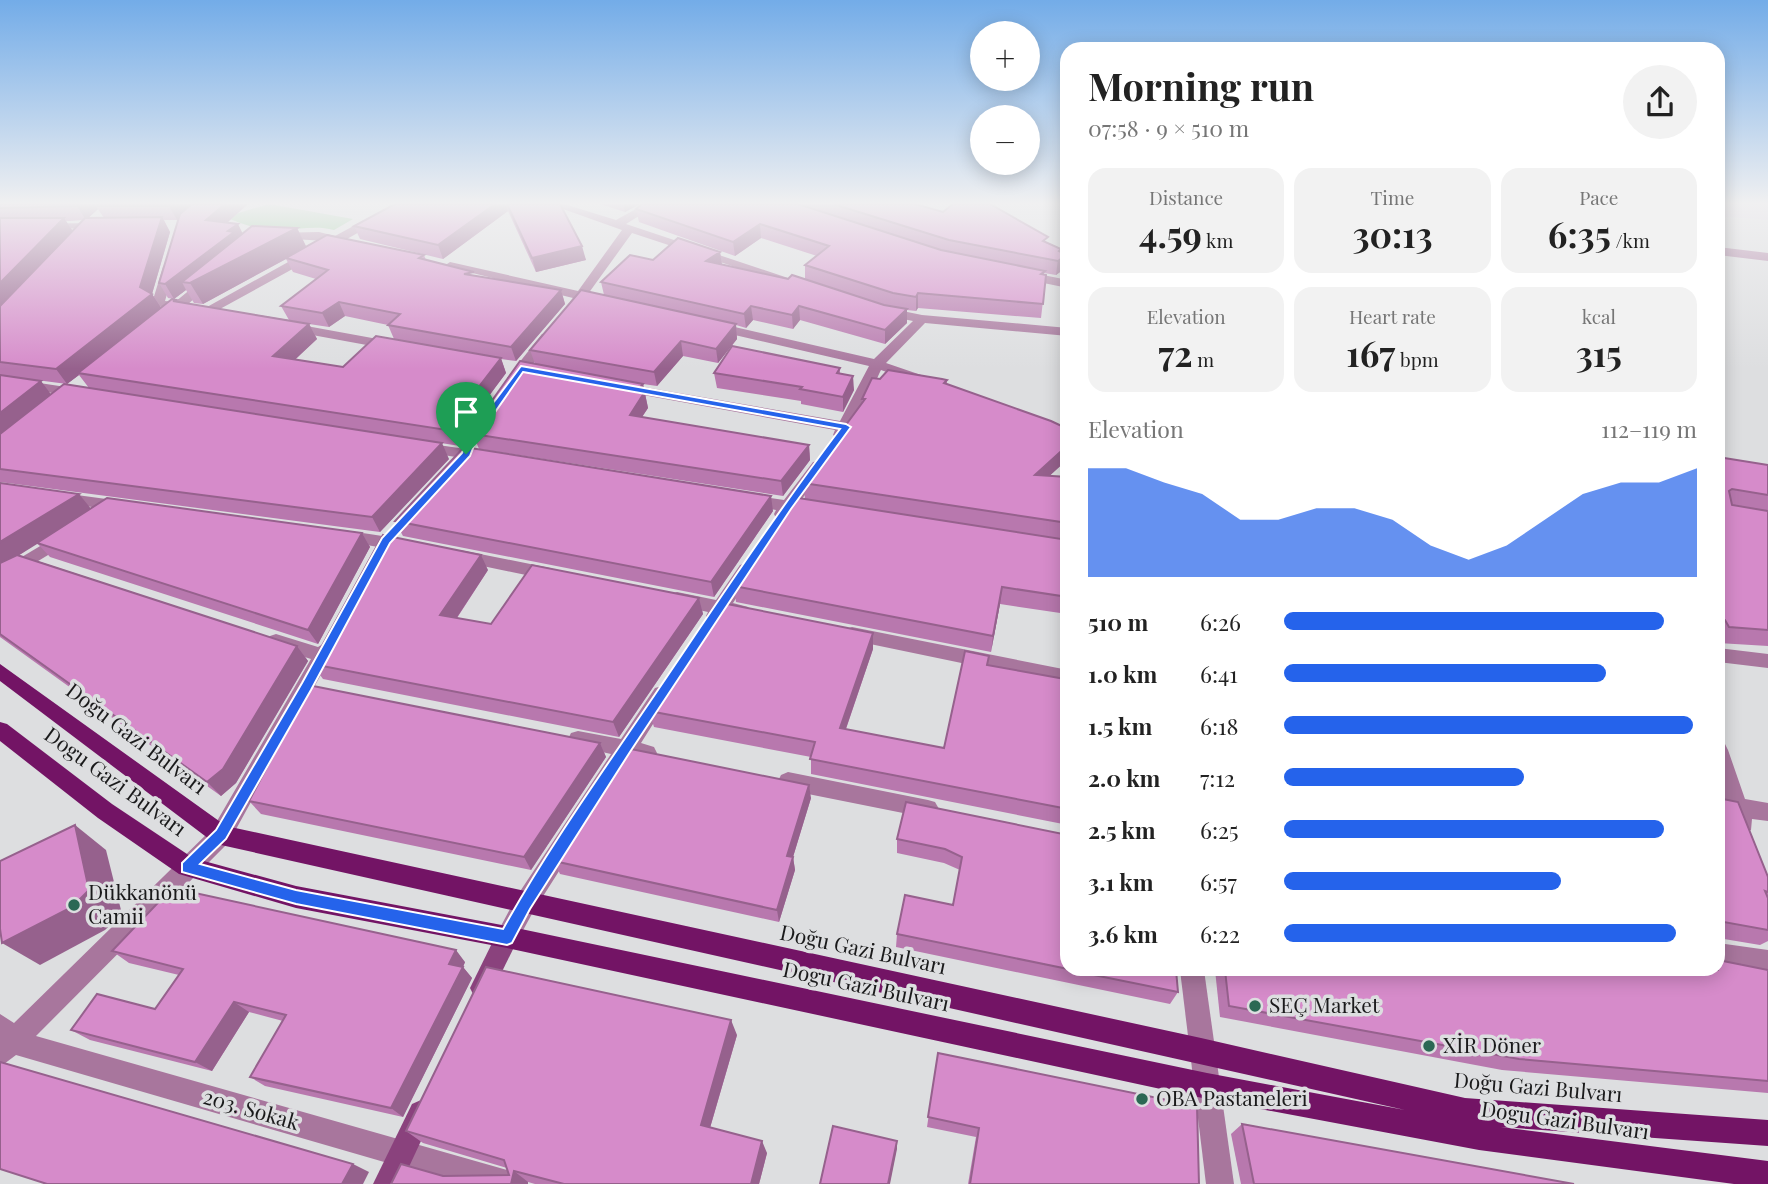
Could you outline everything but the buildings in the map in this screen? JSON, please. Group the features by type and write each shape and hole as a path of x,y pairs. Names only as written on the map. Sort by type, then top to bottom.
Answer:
{"main road":[{"name":"Doğu Gazi Bulvarı","path":"0,671 221,835 525,904 1201,1050 1465,1111 1768,1133"},
{"name":"Dogu Gazi Bulvarı","path":"4,739 187,867 296,897 507,937 1207,1086 1479,1137 1768,1175"}],"street":[{"path":"171,259 158,303 230,316"},
{"path":"204,312 298,259"},
{"path":"507,388 582,296 603,259"},
{"path":"722,259 812,288"},
{"path":"431,262 609,302"},
{"path":"1013,273 1060,282"},
{"path":"154,326 219,274"},
{"path":"864,305 922,319 1060,331"},
{"path":"772,529 846,427 877,364 922,319"},
{"path":"270,323 415,350"},
{"path":"703,323 877,364 928,382"},
{"path":"0,381 77,388 99,396"},
{"path":"602,383 846,427"},
{"path":"51,409 77,388"},
{"path":"412,446 469,446 493,458"},
{"path":"448,474 469,446"},
{"path":"38,494 142,509"},
{"path":"734,498 827,513"},
{"path":"94,519 115,505"},
{"path":"373,564 385,541 403,522"},
{"path":"0,578 72,532"},
{"path":"331,534 385,541 573,578"},
{"path":"706,629 757,551"},
{"path":"30,560 57,568"},
{"path":"653,594 760,616"},
{"path":"840,632 1060,676"},
{"path":"4,1041 221,835 313,688 323,656 335,633"},
{"path":"256,634 323,656"},
{"path":"1725,656 1768,661"},
{"path":"472,1010 525,904 669,683"},
{"path":"559,736 666,756"},
{"path":"773,778 947,813"},
{"path":"1727,805 1768,812"},
{"path":"1727,805 1752,846"},
{"path":"1725,955 1768,962"},
{"path":"1193,976 1220,1184"},
{"name":"203. Sokak","path":"4,1041 508,1184"},
{"path":"387,1184 430,1094"}],"place":[{"name":"Dükkanönü Camii","path":"74,905"},
{"name":"SEÇ Market","path":"1255,1006"},
{"name":"XİR Döner","path":"1429,1046"},
{"name":"OBA Pastaneleri","path":"1142,1099"}],"route":[{"path":"521,369 846,427 787,506 626,748 525,904 507,937 296,897 187,867 221,835 307,686 385,541 466,454 472,438 521,369"}]}
